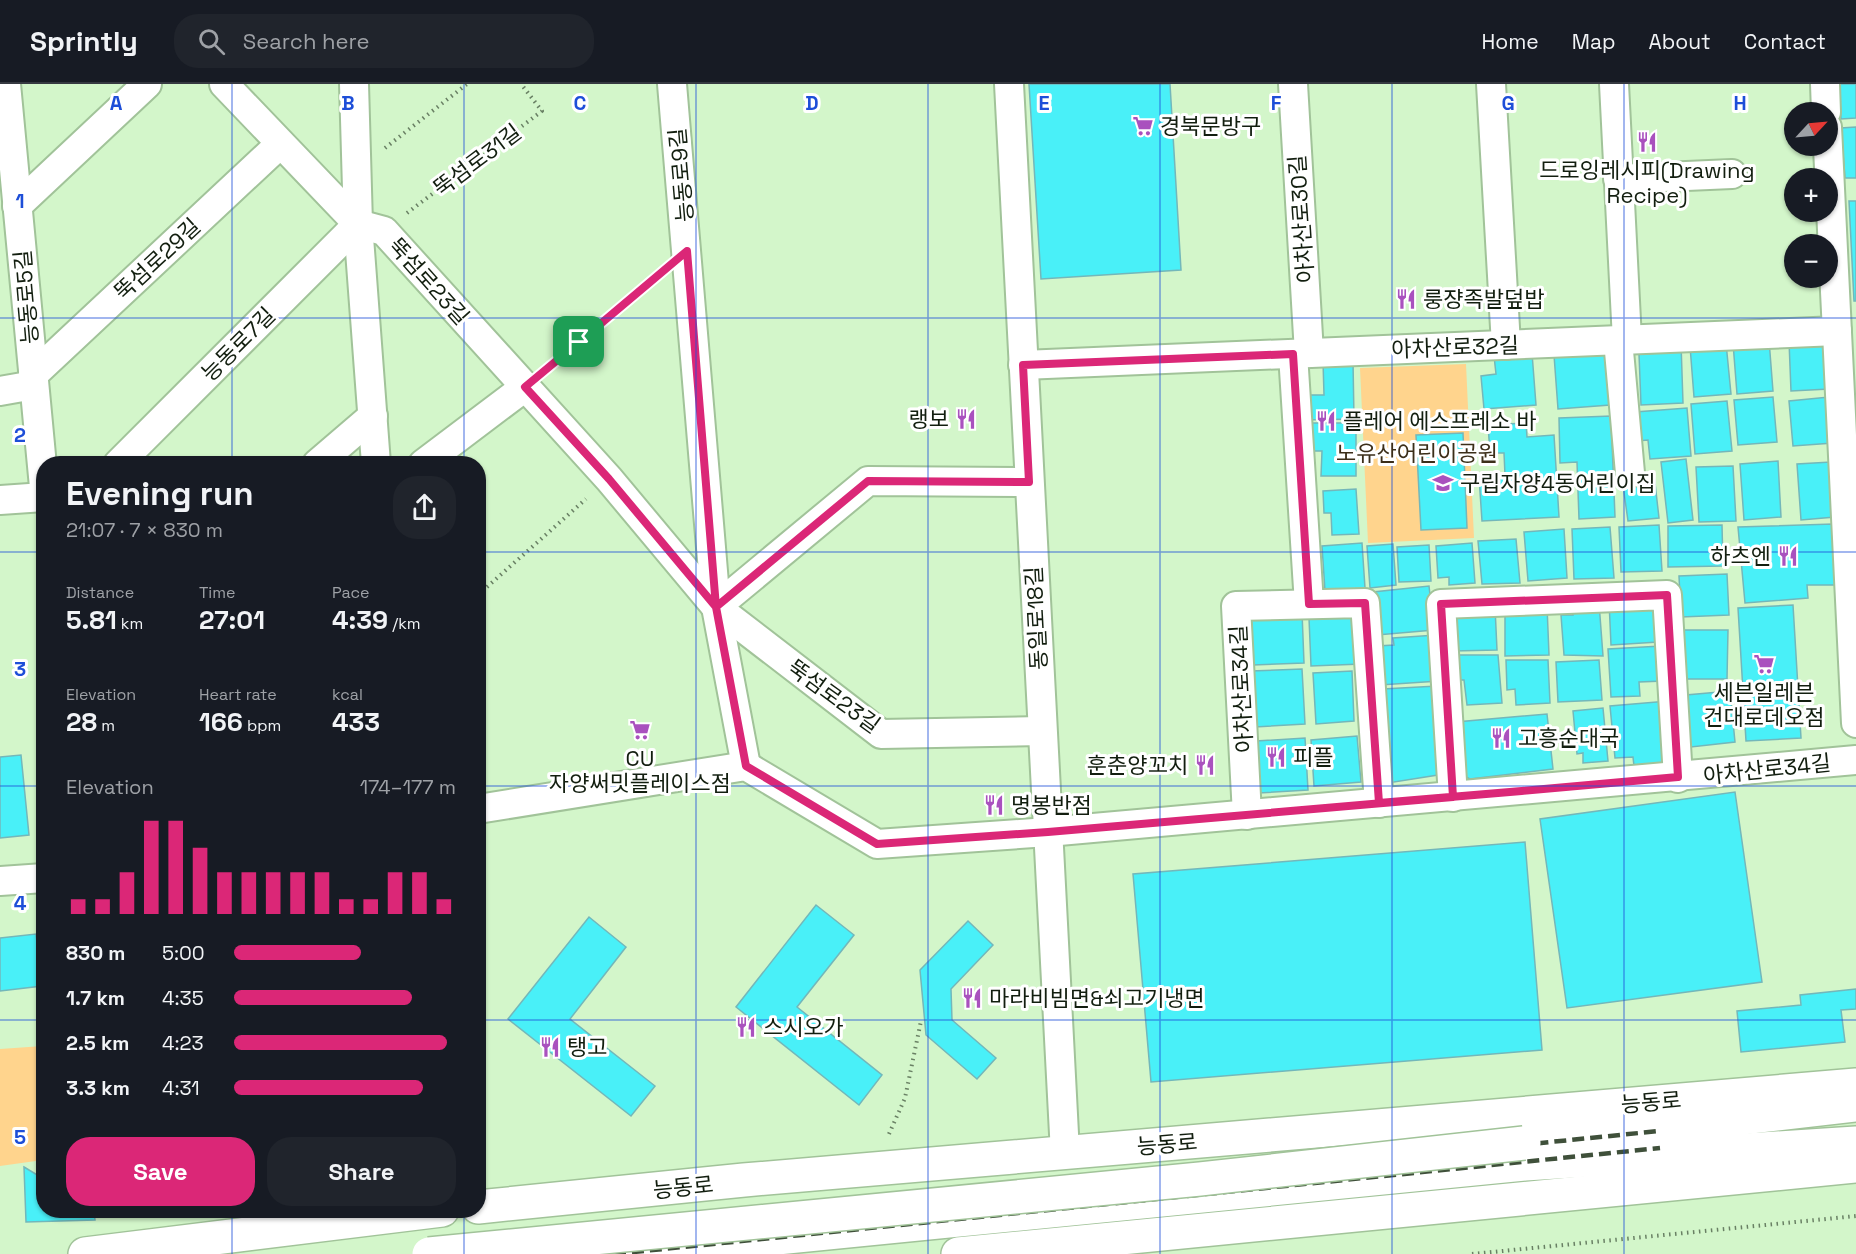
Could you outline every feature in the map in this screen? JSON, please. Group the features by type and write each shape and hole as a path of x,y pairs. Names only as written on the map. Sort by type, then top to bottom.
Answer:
{"main road":[{"name":"능동로","path":"486,1206 744,1180 1856,1085"},
{"name":"능동로","path":"1525,1154 1856,1105"},
{"path":"429,1254 1200,1179 1525,1154 1856,1143"},
{"path":"616,1254 1525,1154"},
{"path":"958,1254 1856,1166"},
{"path":"86,1254 382,1218"}],"street":[{"path":"17,206 147,84"},
{"name":"뚝섬로23길","path":"224,84 280,144 371,228 525,387 609,479 716,607 881,734 1042,731"},
{"path":"354,84 358,168 371,228 376,456"},
{"name":"능동로9길","path":"672,84 716,607 746,766"},
{"name":"동일로18길","path":"1009,84 1065,1153"},
{"name":"아차산로30길","path":"1293,84 1301,354"},
{"path":"1491,84 1506,345"},
{"path":"1614,84 1622,340 1630,472"},
{"path":"1825,84 1826,102"},
{"name":"능동로5길","path":"5,103 41,456"},
{"name":"뚝섬로29길","path":"34,380 280,144"},
{"path":"1828,156 1856,723"},
{"path":"1618,178 1732,174"},
{"name":"능동로7길","path":"127,456 371,228"},
{"name":"아차산로32길","path":"1023,365 1837,331"},
{"path":"1301,354 1309,604"},
{"path":"0,391 34,380"},
{"path":"434,456 525,387"},
{"path":"326,456 373,416"},
{"path":"716,607 868,481 1029,482"},
{"path":"0,501 36,498"},
{"name":"아차산로34길","path":"1453,797 1441,604 1667,595 1678,777"},
{"name":"아차산로34길","path":"1247,815 1236,606 1365,603 1379,803"},
{"name":"아차산로34길","path":"1048,832 1856,760"},
{"path":"486,808 746,766 877,844 1048,832"},
{"path":"0,881 36,879"}],"path":[{"path":"358,168 467,84"},
{"name":"뚝섬로31길","path":"371,228 542,111 521,84"},
{"path":"525,387 687,251"},
{"path":"486,588 609,479"},
{"path":"887,1141 905,1098 921,1021"},
{"path":"1472,1254 1856,1216"}],"green space":[{"name":"노유산어린이공원","path":"1466,364 1474,538 1368,543 1360,368"},
{"path":"36,1046 36,1161 0,1166 0,1049"}],"building":[{"path":"1029,84 1170,84 1181,270 1041,279"},
{"path":"1839,84 1856,84 1856,118 1841,119"},
{"path":"1856,127 1856,178 1845,178 1841,128"},
{"path":"1849,201 1856,201 1856,301 1854,301"},
{"path":"1826,339 1829,389 1791,391 1789,341"},
{"path":"1769,340 1773,391 1737,394 1733,343"},
{"path":"1681,343 1683,403 1641,405 1639,354 1659,353 1659,344"},
{"path":"1726,343 1731,394 1694,397 1690,346"},
{"path":"1606,352 1610,405 1558,409 1554,355"},
{"path":"1532,353 1536,405 1484,409 1481,376 1496,374 1494,356"},
{"path":"1323,361 1353,361 1354,419 1303,420 1303,395 1324,395"},
{"path":"1773,397 1777,442 1738,445 1734,400"},
{"path":"1829,397 1833,443 1793,446 1789,401"},
{"path":"1727,401 1732,451 1695,454 1691,404"},
{"path":"1687,408 1691,456 1650,459 1648,440 1637,441 1635,412"},
{"path":"1611,416 1615,517 1579,519 1577,462 1560,463 1559,418"},
{"path":"1311,423 1356,423 1356,476 1321,476 1322,451 1311,451"},
{"path":"1526,423 1527,437 1554,435 1559,517 1482,521 1479,477 1505,475 1504,453 1490,453 1488,425"},
{"path":"1463,433 1467,528 1421,530 1416,435"},
{"path":"1686,459 1693,520 1668,523 1661,462"},
{"path":"1778,461 1781,517 1744,520 1740,464"},
{"path":"1831,462 1835,517 1801,520 1797,464"},
{"path":"1733,466 1736,521 1699,522 1696,467"},
{"path":"1654,474 1659,518 1628,521 1622,478"},
{"path":"1356,489 1359,534 1332,535 1331,513 1324,513 1323,491"},
{"name":"하츠엔","path":"1833,524 1836,585 1807,585 1808,598 1745,603 1738,527"},
{"path":"1659,525 1662,571 1621,572 1619,527"},
{"path":"1722,525 1723,566 1668,567 1668,526"},
{"path":"1610,527 1614,578 1574,579 1572,529"},
{"path":"1564,529 1567,578 1528,581 1524,532"},
{"path":"1516,539 1520,583 1482,584 1478,541"},
{"path":"1362,543 1365,588 1325,591 1322,546"},
{"path":"1472,543 1475,583 1449,585 1449,577 1438,578 1436,546"},
{"path":"1393,544 1396,585 1370,588 1367,546"},
{"path":"1429,545 1431,581 1399,582 1397,547"},
{"path":"1727,574 1729,615 1681,617 1679,576"},
{"path":"1429,586 1434,630 1377,635 1373,592"},
{"path":"1656,599 1658,642 1611,645 1609,601"},
{"path":"1571,603 1599,603 1603,656 1564,655 1561,615 1573,615"},
{"path":"1793,605 1801,738 1746,741 1738,608"},
{"path":"1547,606 1549,655 1505,656 1505,608"},
{"path":"1449,607 1495,607 1497,650 1453,651"},
{"path":"1302,612 1304,663 1253,665 1251,614"},
{"path":"1359,615 1361,664 1311,666 1309,618"},
{"path":"1682,630 1728,630 1727,679 1682,679"},
{"path":"1436,635 1439,681 1380,685 1377,646 1394,645 1393,638"},
{"path":"1661,646 1663,681 1639,682 1640,696 1611,697 1608,649"},
{"path":"1453,655 1498,655 1502,703 1467,705 1464,680 1455,680"},
{"path":"1506,660 1548,660 1550,703 1516,705 1515,689 1507,690"},
{"path":"1599,660 1602,700 1558,702 1556,662"},
{"path":"1302,669 1305,724 1255,727 1251,671"},
{"path":"1352,671 1354,721 1316,724 1313,673"},
{"path":"1437,686 1444,774 1388,783 1383,689"},
{"path":"1730,691 1735,742 1691,747 1686,695"},
{"path":"1668,701 1666,764 1634,766 1633,757 1615,758 1610,706"},
{"path":"1603,708 1608,761 1583,763 1583,753 1577,754 1573,711"},
{"path":"1547,714 1553,769 1470,779 1462,775 1456,722"},
{"path":"1357,736 1361,782 1314,786 1311,740"},
{"path":"1305,738 1308,790 1259,793 1256,741"},
{"path":"21,755 29,835 0,838 0,757"},
{"path":"1735,792 1762,982 1567,1008 1540,819"},
{"path":"1525,842 1542,1050 1151,1082 1133,874"},
{"path":"816,905 854,935 797,1007 882,1075 859,1105 736,1007"},
{"path":"589,917 626,947 570,1019 655,1086 631,1116 508,1019"},
{"path":"968,921 993,945 951,989 952,1020 996,1058 977,1079 926,1035 920,970"},
{"path":"36,934 36,987 0,991 0,938"},
{"path":"1856,989 1856,1009 1841,1010 1845,1042 1741,1052 1737,1011 1801,1005 1800,995"},
{"path":"24,1167 36,1174 36,1218 95,1218 95,1220 26,1222"}],"railway":[{"path":"444,1254 1659,1131"},
{"path":"614,1254 1660,1148"}],"place":[{"name":"경북문방구","path":"1143,126"},
{"name":"드로잉레시피(Drawing Recipe)","path":"1647,142"},
{"name":"룽쟝족발덮밥","path":"1406,299"},
{"name":"랭보","path":"966,419"},
{"name":"플레어 에스프레소 바","path":"1326,421"},
{"name":"구립자양4동어린이집","path":"1443,483"},
{"name":"하츠엔","path":"1788,556"},
{"name":"세븐일레븐 건대로데오점","path":"1764,664"},
{"name":"CU 자양써밋플레이스점","path":"640,730"},
{"name":"고흥순대국","path":"1501,738"},
{"name":"피플","path":"1276,757"},
{"name":"훈춘양꼬치","path":"1205,765"},
{"name":"명봉반점","path":"994,805"},
{"name":"마라비빔면&쇠고기냉면","path":"972,998"},
{"name":"스시오가","path":"746,1027"},
{"name":"탱고","path":"550,1047"}],"route":[{"path":"579,342 525,387 609,479 716,607 746,766 877,844 1048,832 1453,797 1441,604 1667,595 1678,777 1528,791 1453,797 1379,803 1365,603 1309,604 1293,354 1023,365 1029,482 868,481 716,607 687,251 579,342"}]}
